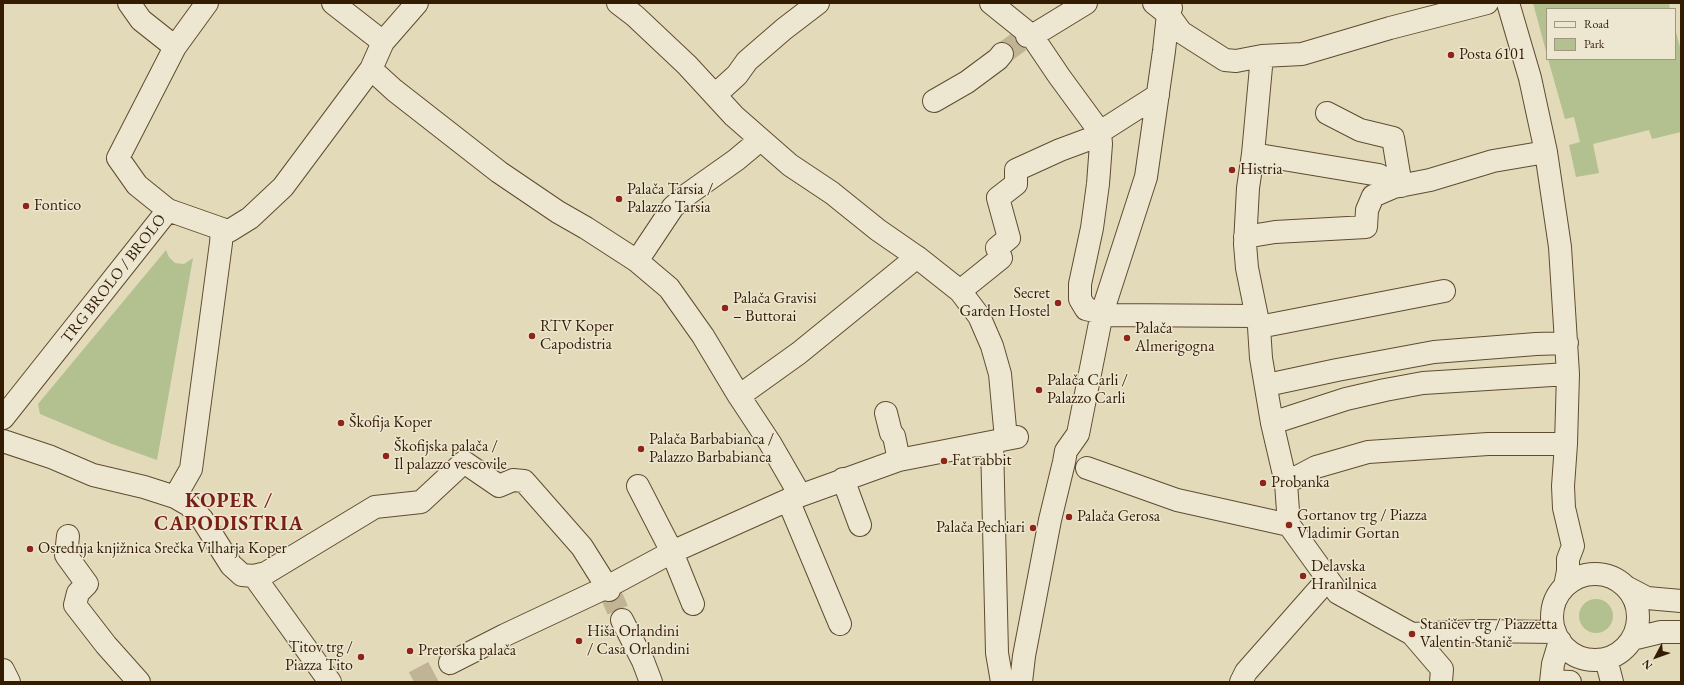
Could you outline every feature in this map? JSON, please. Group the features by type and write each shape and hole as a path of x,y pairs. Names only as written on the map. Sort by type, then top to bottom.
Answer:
{"street":[{"path":"129,3 141,20 175,47"},
{"path":"168,210 137,185 118,158 175,47 207,3"},
{"path":"333,3 383,42"},
{"path":"175,497 191,469 222,229 229,230 250,218 283,187 371,69 383,42 417,3"},
{"path":"618,3 635,16 687,65 734,116 760,140 790,165 832,193 878,230 917,257 960,291 979,316 992,346 1000,374 1005,439 992,515 997,653 1002,682"},
{"path":"715,96 737,75 747,61 784,28 818,3"},
{"path":"991,3 1030,36 1100,132 1101,144 1098,184 1092,228 1080,284 1080,299 1086,310 1109,315 1258,321 1444,291"},
{"path":"1030,36 1086,3"},
{"path":"1166,7 1181,32 1225,60 1236,61 1262,56 1302,54 1390,28 1487,3"},
{"path":"1508,3 1530,78 1546,152 1560,247 1568,374 1563,486 1564,508 1573,546 1568,559 1568,572 1565,586 1555,603 1553,623 1558,637 1570,651 1583,658 1597,660 1606,659 1623,650 1632,639 1638,627 1638,613 1635,600 1628,588"},
{"path":"1021,682 1024,656 1052,512 1066,452 1078,434 1102,313 1146,177 1164,51 1166,7"},
{"path":"934,101 968,82 998,59 1002,54"},
{"path":"1262,56 1253,154 1248,188 1246,237 1247,268 1258,321 1261,358 1267,386 1272,423 1286,483 1289,525 1329,587 1412,634 1442,669 1441,682"},
{"path":"371,69 394,90 500,172 558,212 637,261 669,288 703,336 739,396 770,443 794,497 840,624"},
{"path":"960,291 1001,258 997,248 1010,238 998,198 1016,184 1016,170 1060,150 1096,137 1100,132 1158,95"},
{"path":"1327,113 1360,130 1393,138 1397,186"},
{"path":"637,261 674,207 688,194 736,160 760,140"},
{"path":"1246,237 1275,232 1366,227 1367,210 1373,196 1397,186 1430,180 1493,161 1546,152"},
{"path":"1253,154 1379,175 1397,186"},
{"name":"TRG BROLO / BROLO","path":"3,418 168,210 222,229"},
{"path":"739,396 799,353 917,257"},
{"path":"1267,386 1337,370 1434,352 1536,344 1567,344"},
{"path":"1272,423 1346,399 1423,383 1568,374"},
{"path":"886,413 891,433 894,436 899,460"},
{"path":"450,663 506,635 608,589 672,552 794,497 899,460 1005,439"},
{"path":"3,441 51,457 93,476 144,487 175,497 189,505 202,519 231,565 242,575 254,576 266,573 375,507 421,502 464,462 499,486 513,480 524,481 582,547 608,589"},
{"path":"1286,483 1316,467 1368,452 1488,444 1566,444"},
{"path":"1087,468 1177,500 1289,525"},
{"path":"843,479 860,525"},
{"path":"638,486 672,552 693,604"},
{"path":"68,536 66,555 87,584 78,593 75,605 106,645 140,682"},
{"path":"1573,546 1585,554 1599,574"},
{"path":"1565,586 1575,579 1587,575 1599,574 1610,576 1647,598 1681,601"},
{"path":"254,576 326,677"},
{"path":"1241,682 1246,672 1329,587"},
{"path":"622,620 643,661 651,682"},
{"path":"1412,634 1462,632 1558,637"},
{"path":"1632,639 1661,632 1681,632"},
{"path":"1558,637 1553,664 1558,682"},
{"path":"1606,659 1612,682"}],"green space":[{"path":"1533,3 1669,3 1670,8 1546,8 1546,51"},
{"path":"1676,32 1681,51 1681,132 1652,139 1649,130 1593,144 1599,173 1576,177 1569,145 1580,142 1574,117 1565,119 1548,60 1676,60"},
{"path":"166,250 169,257 175,263 184,264 193,258 157,460 112,444 40,414 38,404"},
{"path":"1599,599 1606,601 1611,606 1613,616 1611,626 1606,631 1593,633 1586,631 1581,626 1579,613 1581,606 1586,601"}],"tunnel":[{"path":"1002,54 1027,36"},
{"path":"609,590 622,620"},
{"path":"414,682 450,663"}],"place":[{"name":"Posta 6101","path":"1451,55"},
{"name":"Histria","path":"1232,170"},
{"name":"Palača Tarsia / Palazzo Tarsia","path":"619,199"},
{"name":"Fontico","path":"26,206"},
{"name":"Secret Garden Hostel","path":"1058,303"},
{"name":"Palača Gravisi – Buttorai","path":"725,308"},
{"name":"RTV Koper Capodistria","path":"532,336"},
{"name":"Palača Almerigogna","path":"1127,338"},
{"name":"Palača Carli / Palazzo Carli","path":"1039,390"},
{"name":"Škofija Koper","path":"341,423"},
{"name":"Palača Barbabianca / Palazzo Barbabianca","path":"641,449"},
{"name":"Škofijska palača / Il palazzo vescovile","path":"386,456"},
{"name":"Fat rabbit","path":"944,461"},
{"name":"Probanka","path":"1263,483"},
{"name":"Palača Gerosa","path":"1069,517"},
{"name":"Gortanov trg / Piazza Vladimir Gortan","path":"1289,525"},
{"name":"Palača Pechiari","path":"1033,528"},
{"name":"Osrednja knjižnica Srečka Vilharja Koper","path":"30,549"},
{"name":"Delavska Hranilnica","path":"1303,576"},
{"name":"Staničev trg / Piazzetta Valentin Stanič","path":"1412,634"},
{"name":"Hiša Orlandini / Casa Orlandini","path":"579,641"},
{"name":"Pretorska palača","path":"410,651"},
{"name":"Titov trg / Piazza Tito","path":"361,657"}],"district":[{"name":"KOPER / CAPODISTRIA","path":"229,514"}]}
